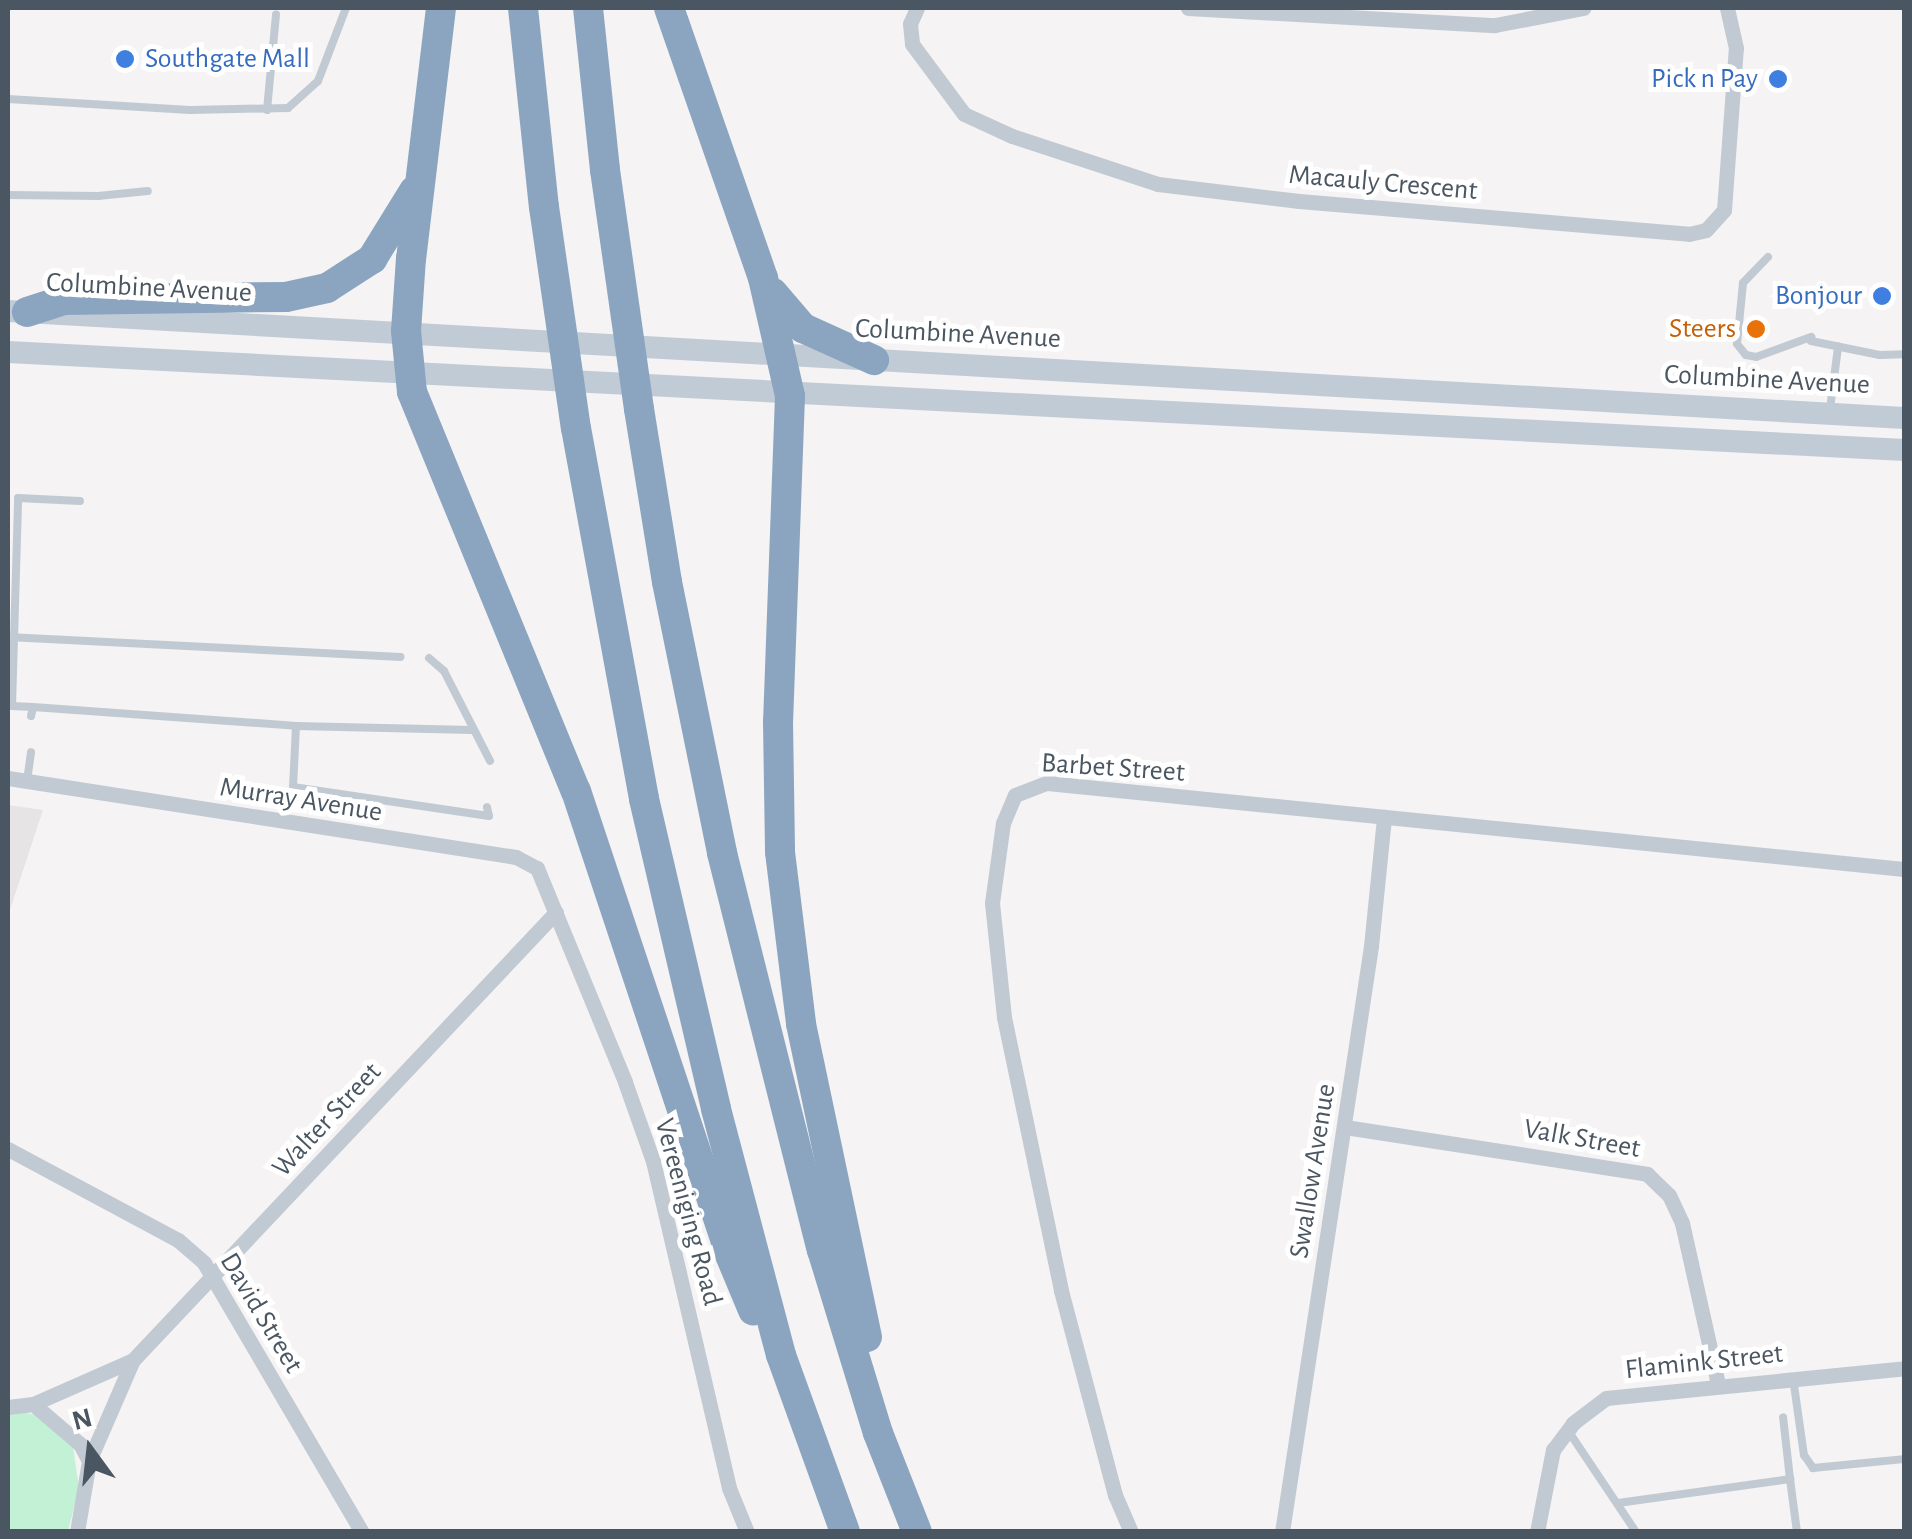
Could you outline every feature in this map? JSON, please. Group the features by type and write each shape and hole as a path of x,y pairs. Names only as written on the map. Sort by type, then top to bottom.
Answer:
{"highway":[{"path":"440,8 406,331 412,392 576,791 730,1255 750,1304 781,1355"},
{"path":"523,8 557,299 613,643 674,933 781,1355 845,1532"},
{"path":"588,8 604,170 639,409 699,744 786,1115 878,1433 917,1532"},
{"path":"669,8 763,278 790,396 778,722 781,868 801,1024 869,1344 878,1433"},
{"path":"17,311 63,300 286,296 327,288 372,258 422,178"},
{"path":"763,278 803,328 874,360"}],"main road":[{"name":"Columbine Avenue","path":"17,311 1904,418"},
{"path":"8,352 410,370 790,396 1115,406 1904,450"},
{"path":"1876,417 1904,406"}],"street":[{"name":"Macauly Crescent","path":"917,8 910,24 912,44 964,114 996,130 1158,184 1299,201 1689,234 1713,225 1724,210 1736,48 1727,8"},
{"path":"1188,8 1495,25 1583,8"},
{"name":"Murray Avenue","path":"8,778 516,857 540,873 556,912"},
{"name":"Barbet Street","path":"1131,1532 1115,1496 1061,1290 1004,1017 992,902 1006,810 1022,790 1046,783 1904,869"},
{"name":"Swallow Avenue","path":"1282,1532 1372,946 1384,817"},
{"name":"Walter Street","path":"77,1532 89,1461 133,1360 556,912"},
{"name":"Vereeniging Road","path":"556,912 653,1161 725,1475 748,1532"},
{"name":"Valk Street","path":"1345,1127 1647,1174 1668,1195 1682,1223 1718,1384"},
{"name":"David Street","path":"8,1150 178,1240 204,1263 362,1532"},
{"name":"Walter Street","path":"8,1406 33,1404 133,1360"},
{"name":"Flamink Street","path":"1537,1532 1553,1450 1567,1429 1606,1398 1904,1368"},
{"path":"33,1404 72,1434 89,1461"}],"lane":[{"path":"8,99 190,110 288,108 310,94 346,8"},
{"path":"268,110 276,14"},
{"path":"8,195 98,196 148,191"},
{"path":"1768,257 1743,283 1737,344 1746,355 1756,357 1811,339 1880,356 1904,354"},
{"path":"1830,414 1838,347"},
{"path":"80,501 18,498 10,637 12,706 32,712 296,726 472,730"},
{"path":"10,637 400,656"},
{"path":"429,658 444,671 490,761"},
{"path":"296,726 293,788 489,816 487,807"},
{"path":"26,781 31,752"},
{"path":"1793,1378 1804,1455 1813,1468 1904,1459"},
{"path":"1783,1416 1797,1532"},
{"path":"1567,1429 1636,1532"},
{"path":"1618,1503 1790,1479"}],"shaded area":[{"path":"8,805 43,810 8,916"}],"green space":[{"path":"21,1411 48,1419 73,1446 79,1488 68,1531 8,1531 8,1413"}],"place":[{"name":"Southgate Mall","path":"125,59"},
{"name":"Pick n Pay","path":"1778,79"},
{"name":"Bonjour","path":"1882,296"},
{"name":"Steers","path":"1756,329"}]}
